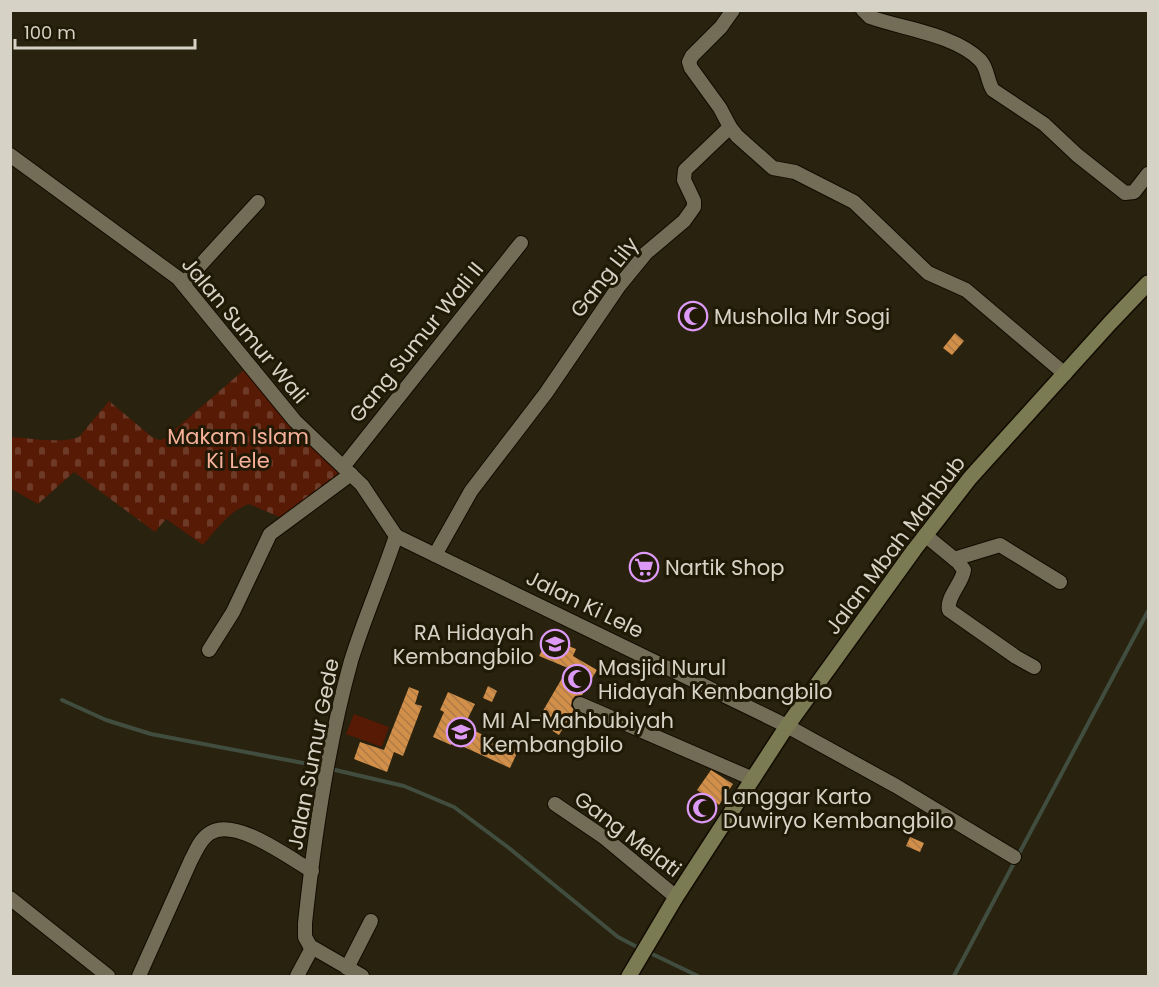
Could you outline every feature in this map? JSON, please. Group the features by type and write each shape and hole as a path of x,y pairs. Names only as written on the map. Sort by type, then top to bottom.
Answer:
{"street":[{"path":"732,10 721,27 692,56 689,62 737,136 772,168 795,172 855,202 928,273 963,287 1065,374"},
{"path":"863,10 870,17 945,41 976,57 984,65 993,90 1040,121 1077,155 1125,193 1134,192 1149,174"},
{"name":"Gang Lily","path":"435,555 471,491 546,393 619,286 641,258 678,227 692,211 694,201 684,180 684,172 730,127"},
{"name":"Jalan Sumur Wali","path":"10,155 137,247 183,284 295,421 365,490 396,536"},
{"path":"183,284 258,202"},
{"name":"Gang Sumur Wali II","path":"209,650 233,612 270,534 347,470 521,243"},
{"name":"Jalan Mbah Mahbub","path":"629,976 676,897 787,726 925,535 970,478 1149,284"},
{"path":"925,535 961,565 964,572 948,603 949,610 1034,667"},
{"name":"Jalan Ki Lele","path":"396,536 787,726 889,782 1014,857"},
{"name":"Jalan Sumur Gede","path":"312,948 306,939 304,927 327,769 352,658 396,536"},
{"path":"954,559 1000,544 1060,582"},
{"path":"580,704 753,779"},
{"name":"Gang Melati","path":"555,804 605,838 676,897"},
{"path":"139,976 191,860 201,842 210,833 223,829 240,831 312,870"},
{"path":"10,898 108,976"},
{"path":"347,968 371,921"},
{"path":"297,976 312,948 362,976"}],"green space":[{"name":"Makam Islam Ki Lele","path":"245,369 343,473 282,518 249,504 229,516 203,545 166,519 155,532 74,472 38,504 11,489 11,437 55,440 79,437 109,401 152,437 159,440 164,439"},
{"path":"354,714 389,727 382,747 346,734"}],"building":[{"path":"955,333 964,341 952,355 943,348"},
{"path":"566,645 576,649 573,656 597,670 582,695 575,696 572,700 571,706 574,710 559,735 537,721 568,668 539,656 544,646 562,654"},
{"path":"488,686 497,691 492,702 483,698"},
{"path":"409,687 419,691 415,704 422,706 403,756 394,752 387,772 354,759 360,742 384,750"},
{"name":"MI Al-Mahbubiyah Kembangbilo","path":"448,692 475,704 464,726 518,751 510,768 453,742 451,745 433,737 444,712 440,710"},
{"path":"711,770 733,784 719,805 714,801 704,817 693,809 703,794 697,790"},
{"path":"910,837 924,843 920,852 906,846"}],"waterway":[{"path":"954,976 1148,611"},
{"path":"62,700 106,720 151,734 324,767"},
{"path":"331,769 404,786 454,807 509,848 618,937 641,949"},
{"path":"648,952 698,976"}],"place":[{"name":"Musholla Mr Sogi","path":"693,316"},
{"name":"Nartik Shop","path":"644,567"},
{"name":"RA Hidayah Kembangbilo","path":"555,644"},
{"name":"Masjid Nurul Hidayah Kembangbilo","path":"577,679"},
{"name":"MI Al-Mahbubiyah Kembangbilo","path":"461,732"},
{"name":"Langgar Karto Duwiryo Kembangbilo","path":"702,808"}]}
